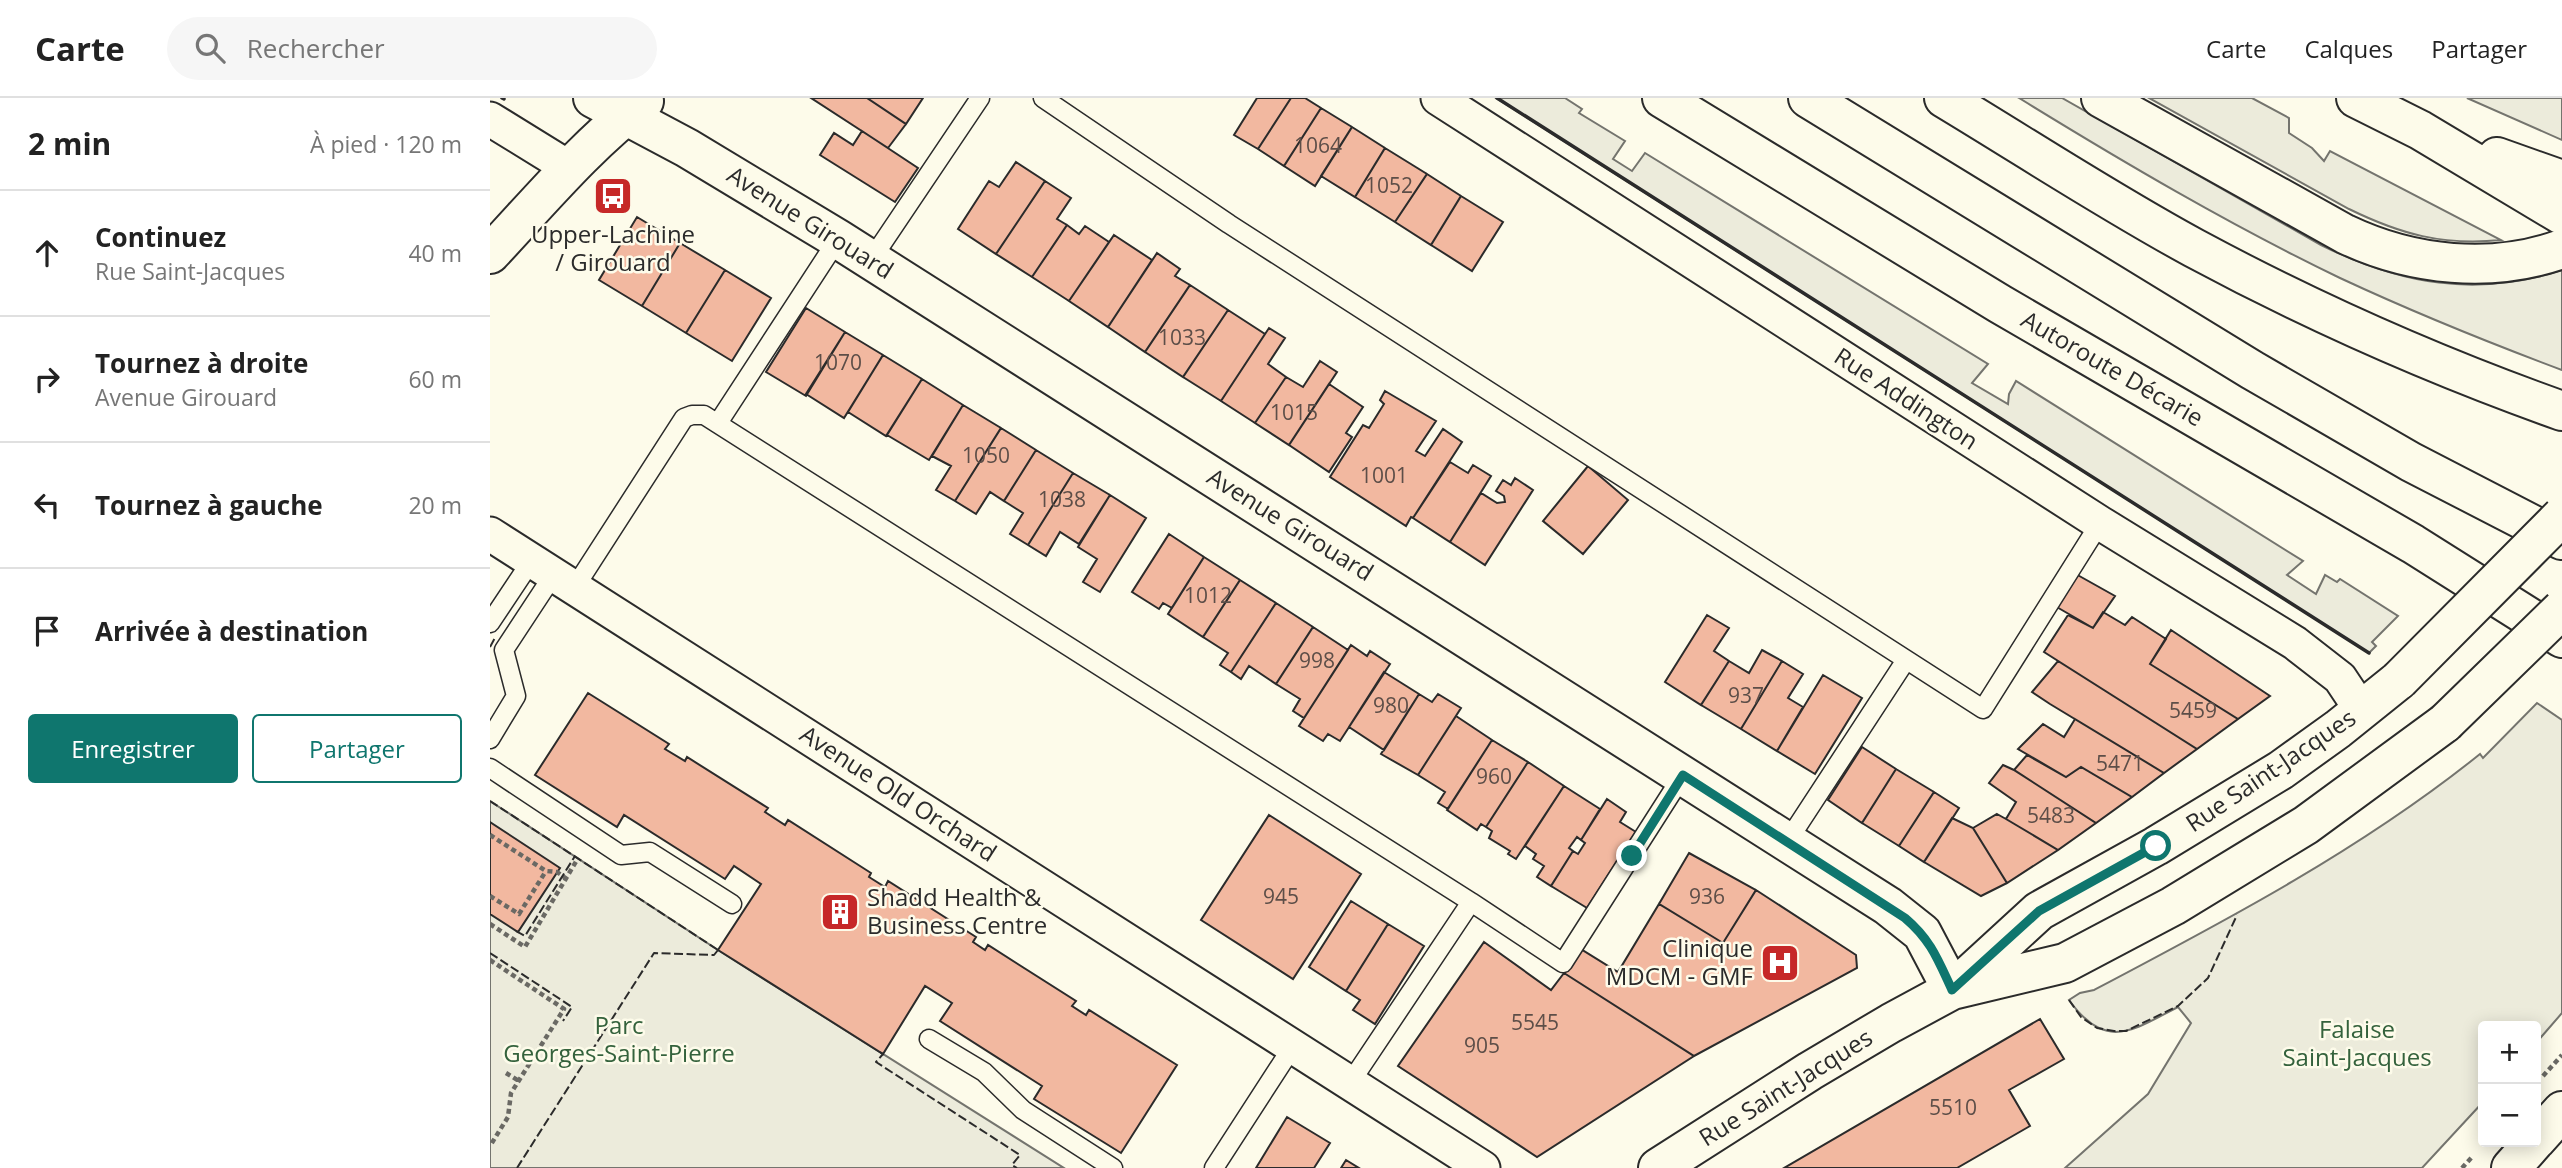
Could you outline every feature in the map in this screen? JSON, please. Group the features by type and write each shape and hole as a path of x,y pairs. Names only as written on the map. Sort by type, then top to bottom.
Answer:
{"main road":[{"name":"Autoroute Décarie","path":"1662,98 2000,304 2413,544 2562,638"},
{"path":"1808,98 2252,370 2411,462 2562,540"},
{"path":"1944,98 2121,206 2253,278 2416,356 2562,411"},
{"path":"2101,98 2366,244 2411,258 2475,264 2524,259 2562,249"},
{"path":"2356,98 2420,130 2562,215"},
{"name":"Avenue Girouard","path":"624,102 687,148 838,239 1888,906 1922,933 1952,990"},
{"path":"490,254 571,169 624,102"},
{"path":"2420,130 2562,180"},
{"name":"Rue Saint-Jacques","path":"1658,1168 1810,1071 1952,990 2039,911 2234,800 2301,756 2399,680 2562,516"},
{"name":"Rue Saint-Jacques","path":"1952,990 2065,963 2173,906 2306,825 2445,723 2562,609"},
{"path":"2541,1134 2562,1111"},
{"path":"2511,1168 2530,1147"}],"street":[{"name":"Rue Addington","path":"1438,98 2100,523 2313,656 2340,678 2362,710"},
{"path":"490,119 571,169"},
{"name":"Avenue Old Orchard","path":"490,534 1483,1168"}],"lane":[{"path":"871,260 981,98"},
{"path":"1043,98 1229,224 1983,709 2100,523"},
{"path":"718,423 838,239"},
{"path":"490,739 516,696 504,650 553,574 684,418 704,415 1563,963 1683,775"},
{"path":"490,623 553,574"},
{"path":"1787,842 1906,660"},
{"path":"490,768 621,855 650,852 732,904"},
{"path":"1350,1083 1471,902"},
{"path":"929,1039 984,1072 1023,1110 1113,1168"},
{"path":"1214,1168 1293,1046"}],"path":[{"path":"490,835 546,871 557,872 567,879"},
{"path":"490,924 525,947 578,859"},
{"path":"490,896 519,914 546,871"},
{"path":"490,960 564,1009 511,1093 508,1117 490,1146"},
{"path":"2537,1084 2562,1055"},
{"path":"506,1073 519,1080"}],"green space":[{"path":"1496,98 1565,98 1582,109 1579,113 1625,141 1613,159 1632,171 1645,153 1988,364 1972,383 2008,404 2009,394 2016,381 2303,561 2287,575 2316,594 2325,575 2337,582 2340,579 2398,616 2372,642 2376,646 2369,653"},
{"path":"2019,98 2062,98 2321,245 2380,269 2439,283 2469,285 2530,279 2562,270 2562,370 2423,315 2299,258 2177,192"},
{"path":"2149,98 2252,98 2289,118 2289,133 2312,148 2324,161 2330,151 2501,240 2441,239 2386,225 2349,209"},
{"path":"2467,98 2562,98 2562,140"},
{"name":"Falaise Saint-Jacques","path":"2537,703 2562,720 2562,1013 2541,1037 2541,1021 2478,1021 2478,1107 2422,1168 2065,1168 2148,1094 2191,1023 2178,1007 2133,1029 2108,1031 2095,1026 2082,1016 2069,1000 2080,993 2094,990 2194,937 2293,881 2389,821 2480,754 2483,758"},
{"name":"Parc Georges-Saint-Pierre","path":"490,801 718,950 1064,1168 490,1168"}],"building":[{"path":"811,98 867,98 906,124 888,148"},
{"path":"867,98 923,98 906,124"},
{"path":"1257,98 1291,98 1258,149 1234,135"},
{"path":"1291,98 1305,98 1321,108 1284,166 1258,149"},
{"path":"1321,108 1352,127 1315,186 1284,166"},
{"path":"1352,127 1385,148 1355,197 1321,176"},
{"path":"862,131 918,168 895,202 820,155 834,133 853,145"},
{"path":"1385,148 1427,174 1395,222 1355,197"},
{"path":"1016,162 1045,181 996,254 958,229 989,181 999,187"},
{"path":"1427,174 1461,196 1431,245 1395,222"},
{"path":"1045,181 1071,198 1057,219 1067,225 1032,277 996,254"},
{"path":"1461,196 1503,222 1472,271 1431,245"},
{"path":"637,217 680,243 642,306 599,280"},
{"path":"1067,225 1079,234 1085,226 1109,242 1069,301 1032,277"},
{"path":"1114,235 1152,260 1108,327 1069,301"},
{"path":"680,243 725,270 686,333 642,306"},
{"path":"1157,253 1180,269 1175,276 1190,285 1145,352 1108,327"},
{"path":"725,270 771,298 732,361 686,333"},
{"path":"1190,285 1228,310 1183,377 1145,352"},
{"path":"806,308 845,332 806,396 766,372"},
{"path":"1228,310 1265,334 1221,401 1183,377"},
{"path":"1269,328 1285,338 1268,364 1286,377 1255,423 1221,401"},
{"path":"845,332 883,355 844,418 806,394"},
{"path":"883,355 922,379 886,436 848,412"},
{"path":"1320,361 1337,372 1289,445 1255,423 1286,377 1303,387"},
{"path":"922,379 963,405 929,460 887,435"},
{"path":"1329,384 1363,407 1346,433 1352,437 1329,472 1289,445"},
{"path":"1385,391 1436,421 1416,451 1425,456 1443,429 1462,442 1406,526 1330,477 1363,425 1369,428 1384,404 1380,400"},
{"path":"963,405 1001,428 955,501 936,490 951,466 932,456"},
{"path":"1001,428 1036,450 1004,501 990,492 976,514 955,501"},
{"path":"1036,450 1073,473 1028,545 1010,534 1023,513 1004,501"},
{"path":"1450,462 1468,473 1473,465 1491,476 1450,542 1413,518"},
{"path":"1588,466 1628,500 1583,554 1543,521"},
{"path":"1073,473 1110,495 1079,544 1060,532 1046,556 1028,545"},
{"path":"1515,478 1533,490 1485,565 1450,542 1481,493 1497,503 1505,502 1504,496 1496,491 1503,480 1511,485"},
{"path":"1110,495 1146,518 1100,592 1083,582 1097,559 1078,547"},
{"path":"1169,534 1204,557 1172,608 1163,603 1159,609 1132,592"},
{"path":"1204,557 1240,580 1203,637 1168,614"},
{"path":"2074,573 2115,596 2093,628 2055,606"},
{"path":"1240,580 1276,603 1231,672 1220,665 1228,653 1203,637"},
{"path":"1276,603 1313,627 1276,684 1249,666 1241,679 1231,672"},
{"path":"2103,612 2125,625 2132,617 2166,639 2150,664 2238,719 2197,749 2044,652 2068,615 2093,628"},
{"path":"1707,615 1729,628 1714,651 1729,661 1701,705 1665,682"},
{"path":"1313,627 1348,650 1304,718 1293,711 1300,699 1276,684"},
{"path":"2171,630 2270,696 2238,719 2150,664"},
{"path":"1351,645 1367,656 1370,651 1390,664 1340,741 1328,734 1323,741 1299,726"},
{"path":"1762,650 1782,661 1741,729 1701,705 1729,661 1749,673"},
{"path":"1782,661 1803,674 1788,698 1803,707 1777,751 1741,729"},
{"path":"2058,661 2197,749 2164,773 2050,704 2032,692"},
{"path":"1384,672 1419,694 1384,750 1349,727"},
{"path":"1823,675 1862,698 1815,774 1777,751"},
{"name":"Shadd Health & Business Centre","path":"588,693 669,744 665,749 685,761 687,757 768,808 765,812 785,825 788,820 871,873 869,877 885,887 888,881 976,937 973,942 985,950 988,945 1076,1001 1072,1006 1086,1015 1089,1010 1177,1065 1121,1153 1034,1099 1042,1086 940,1021 952,1003 925,986 883,1054 718,950 761,884 734,866 725,879 624,815 617,827 535,775"},
{"path":"1419,694 1432,702 1438,694 1461,708 1418,775 1381,754"},
{"path":"1456,716 1492,740 1448,809 1438,803 1445,792 1418,775"},
{"path":"2075,719 2164,773 2132,797 2081,767 2066,777 2018,749 2043,724 2064,737"},
{"path":"1492,740 1528,762 1486,827 1481,824 1477,830 1447,810"},
{"path":"1862,747 1896,769 1862,823 1828,800"},
{"path":"2027,755 2066,777 2081,767 2132,797 2096,823 2014,770"},
{"path":"1528,762 1564,786 1516,859 1508,854 1510,851 1489,838 1492,831 1486,827"},
{"path":"2003,765 2096,823 2058,850 2006,819 2016,802 1989,783"},
{"path":"1896,769 1934,792 1899,846 1862,823"},
{"path":"1564,786 1600,809 1581,840 1577,837 1569,848 1573,851 1551,886 1537,877 1544,866 1533,859 1536,854 1525,846"},
{"path":"1934,792 1959,808 1924,862 1899,846"},
{"path":"1607,799 1626,812 1620,822 1636,832 1587,908 1551,886 1573,851 1578,854 1585,843 1581,840"},
{"path":"1997,814 2058,850 2007,883 1973,828"},
{"path":"1269,815 1361,874 1293,979 1201,920"},
{"path":"1952,818 1973,828 2007,883 1981,896 1924,862"},
{"path":"490,822 560,868 518,932 490,914"},
{"path":"1689,853 1756,890 1723,943 1659,904"},
{"path":"1756,890 1856,955 1857,968 1694,1056 1564,973 1579,948 1618,972 1659,904 1723,943"},
{"path":"1351,901 1388,924 1346,991 1309,967"},
{"path":"1388,924 1424,946 1375,1024 1353,1010 1360,1000 1346,991"},
{"path":"1484,942 1551,990 1564,973 1694,1056 1537,1157 1398,1066"},
{"path":"2040,1019 2064,1059 2009,1090 2030,1126 1957,1168 1784,1168"},
{"path":"1287,1117 1330,1143 1314,1168 1256,1168"},
{"path":"1346,1160 1359,1168 1341,1168"}],"fence":[{"path":"490,647 496,636"},
{"path":"490,801 718,950"},
{"path":"516,931 525,936 575,856"},
{"path":"2069,1000 2081,1017 2097,1028 2114,1031 2126,1031 2178,1006 2208,978 2237,915"},
{"path":"517,1168 654,953 714,955 718,950 720,952"},
{"path":"490,953 572,1007 563,1021"},
{"path":"880,1052 883,1054 876,1062 1020,1155 1012,1165 1017,1168"}],"wall":[{"path":"1497,98 2369,653"}],"place":[{"name":"Upper-Lachine / Girouard","path":"613,196"},
{"name":"Shadd Health & Business Centre","path":"840,912"},
{"name":"Clinique MDCM - GMF","path":"1780,963"}],"route":[{"path":"1632,856 1683,775 1905,918 1922,933 1931,946 1952,990 2039,911 2156,846"}]}
